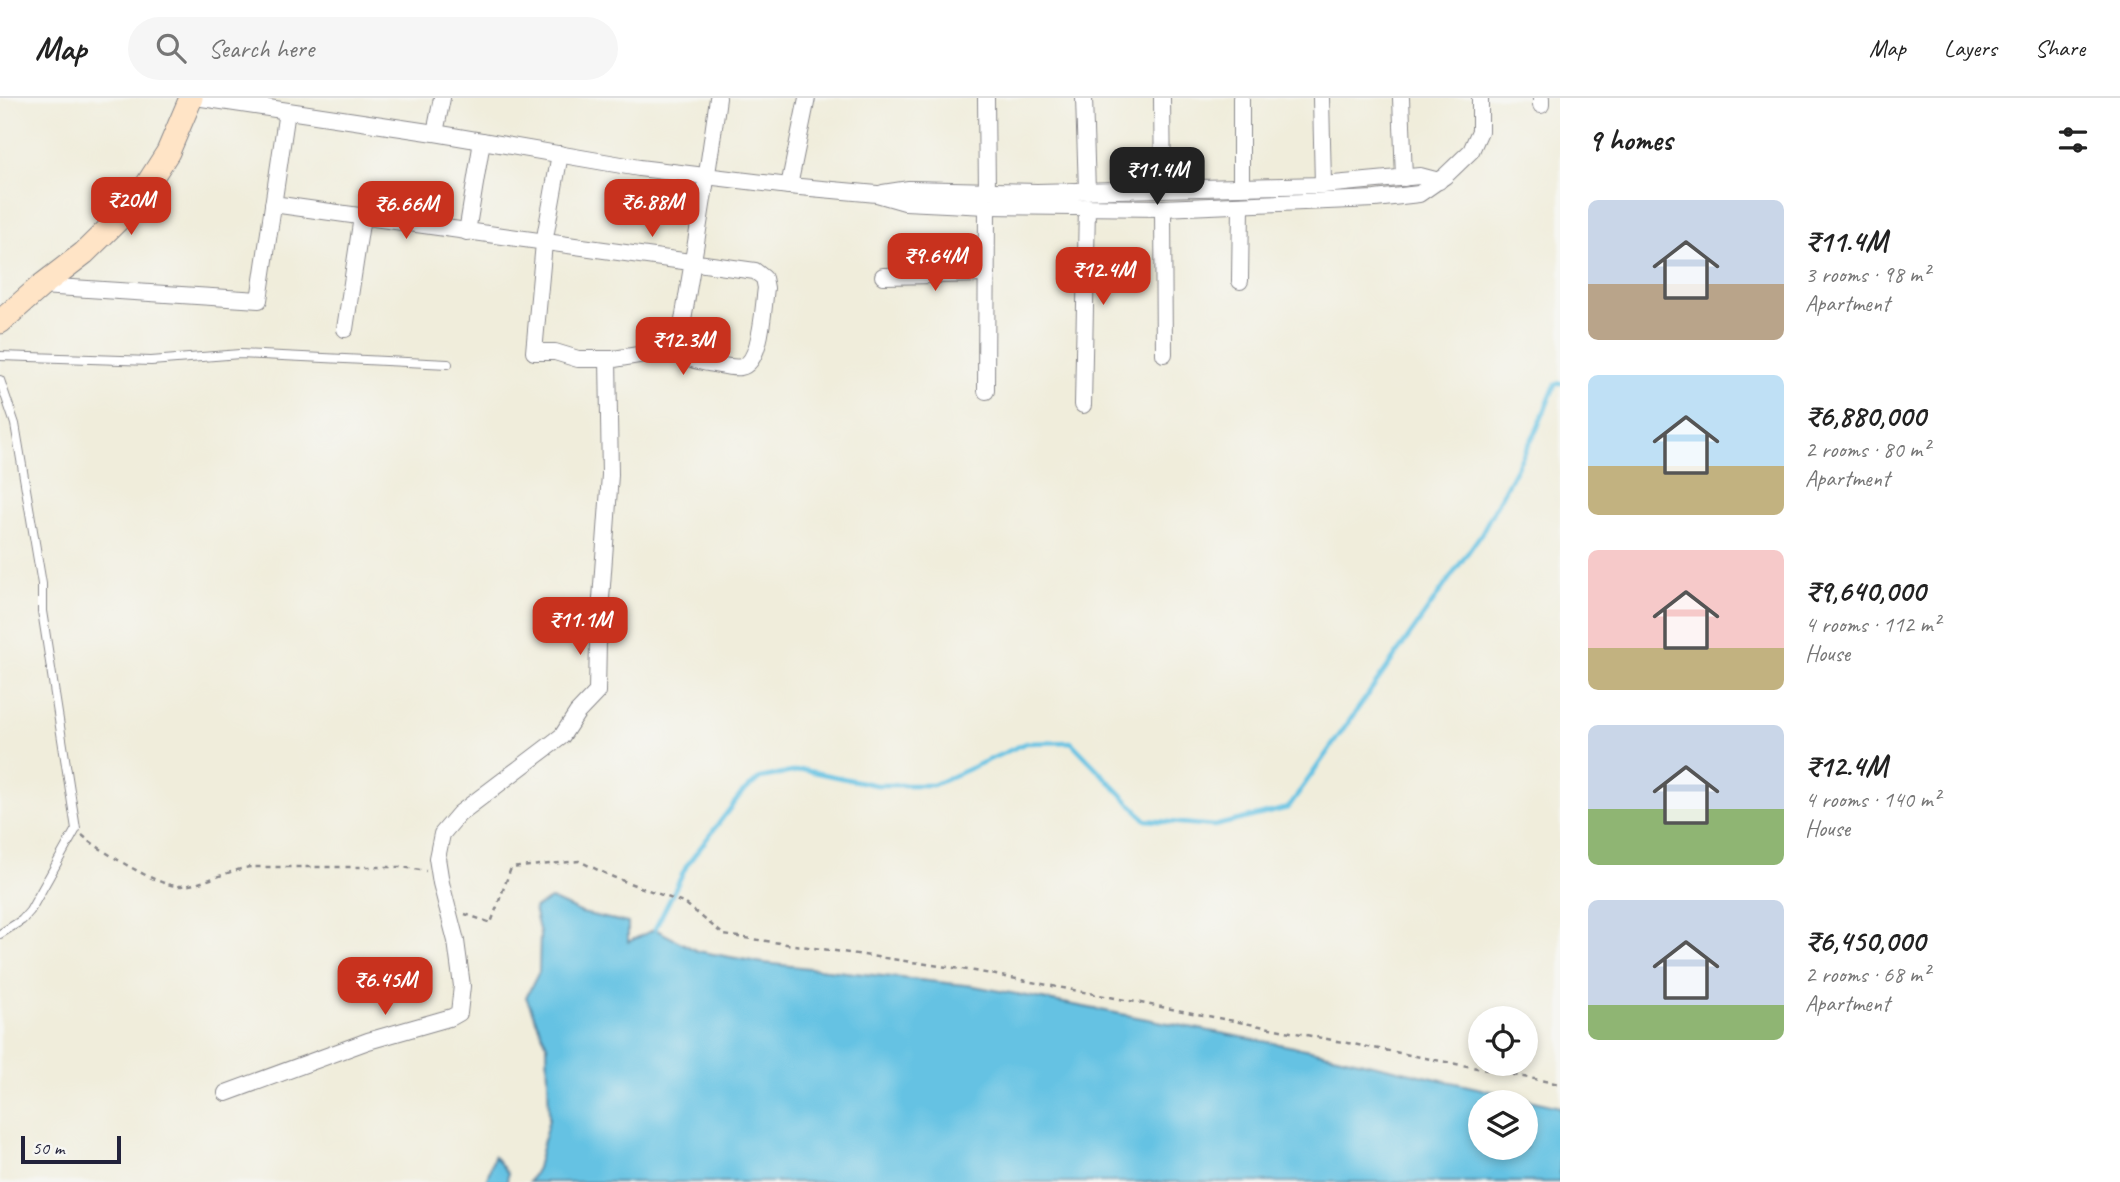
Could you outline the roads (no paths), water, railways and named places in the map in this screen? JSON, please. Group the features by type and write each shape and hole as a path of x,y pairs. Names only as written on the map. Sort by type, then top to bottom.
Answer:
{"street":[{"path":"0,322 84,253 136,202 168,152 191,98"},
{"path":"202,98 561,155 789,186 877,194 909,189 987,199 1087,199 1163,208 1419,194 1439,181 1477,142 1480,98"},
{"path":"435,133 442,98"},
{"path":"273,204 544,243 693,263 755,271 764,278 766,288 756,355 748,364 739,368 691,360 682,353 679,344 693,263 708,176 718,98"},
{"path":"789,186 807,98"},
{"path":"986,98 986,391"},
{"path":"1083,405 1087,199 1084,98"},
{"path":"1162,98 1163,189"},
{"path":"1241,98 1241,187"},
{"path":"1321,98 1323,185"},
{"path":"1401,98 1404,178"},
{"path":"41,286 260,300 287,111"},
{"path":"467,232 482,141"},
{"path":"561,155 544,243 534,352 555,352 578,359 608,359 681,348"},
{"path":"1087,199 1163,189 1323,185 1420,176 1439,181"},
{"path":"1363,181 1365,199"},
{"path":"1205,188 1205,206"},
{"path":"1240,281 1241,205"},
{"path":"1163,208 1164,354"},
{"path":"345,329 362,217"},
{"path":"883,276 987,274"},
{"path":"226,1093 368,1041 459,1013 461,986 456,940 437,858 442,834 459,814 562,736 577,713 597,692 598,640 610,475 608,359"}],"lane":[{"path":"0,356 151,361 240,354 448,363"},
{"path":"0,380 15,424 31,517 42,584 42,611 76,829 30,911 22,920 0,934"}],"water":[{"path":"551,899 582,913 628,923 628,942 655,929 697,951 763,963 974,986 1315,1051 1486,1090 1468,1090 1468,1160 1538,1160 1538,1102 1560,1107 1560,1182 529,1182 537,1168 549,1119 547,1045 526,997 539,972 540,934 534,908"},
{"path":"494,1156 508,1173 507,1182 486,1182"}],"waterway":[{"path":"655,929 687,865 741,794 760,778 803,770 876,785 933,785 1026,743 1071,742 1146,820 1214,826 1288,808 1481,534 1537,429 1555,385 1560,383"}]}
